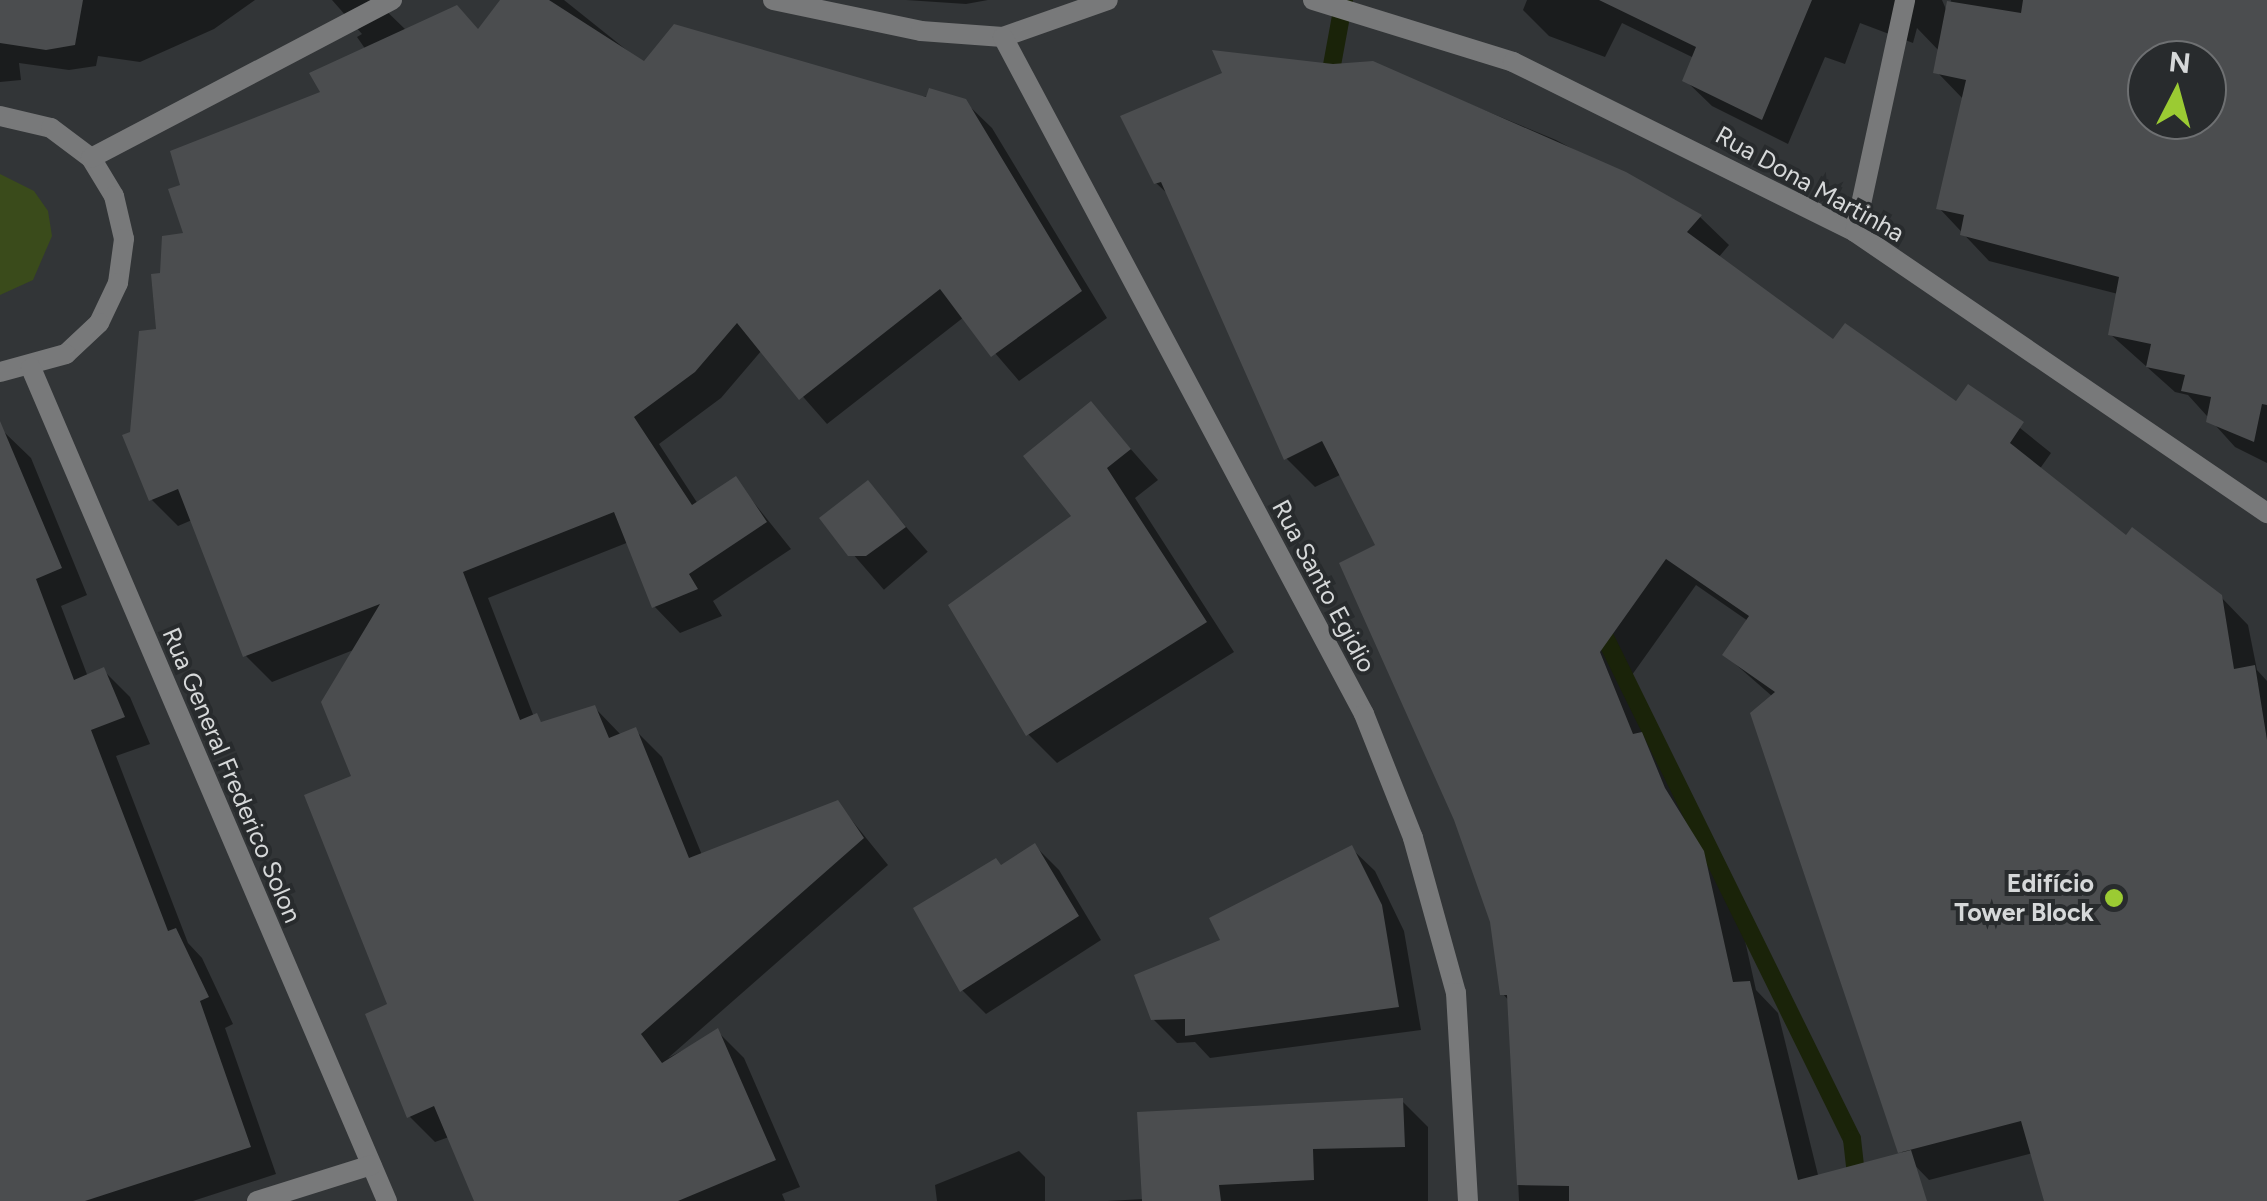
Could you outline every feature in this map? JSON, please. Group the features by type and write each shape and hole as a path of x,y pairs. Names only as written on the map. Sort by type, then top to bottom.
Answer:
{"street":[{"path":"91,158 392,0"},
{"path":"773,0 922,30 1003,37 1108,0"},
{"path":"1003,37 1066,0"},
{"name":"Rua Dona Martinha","path":"1313,0 1333,3 1513,62 1854,232 2267,512"},
{"path":"1854,232 1904,0"},
{"name":"Rua Santo Egidio","path":"1003,37 1364,714 1399,803 1456,994 1468,1201"},
{"path":"0,116 51,128 91,158 114,196 124,239 118,283 99,323 66,354 32,368 0,372"},
{"name":"Rua General Frederico Solon","path":"32,368 387,1201"},
{"path":"257,1201 371,1165"}],"green space":[{"path":"0,174 34,191 48,211 52,236 33,280 0,295"}],"building":[{"path":"0,0 83,0 75,45 46,50 0,43"},
{"path":"500,0 549,0 644,61 674,24 926,97 929,88 966,99 1082,291 991,357 940,289 799,400 737,323 695,372 634,417 692,505 736,476 767,522 689,574 698,589 652,608 614,512 463,572 520,720 537,713 541,722 595,705 609,738 636,727 689,858 838,800 864,838 641,1034 662,1063 718,1028 776,1160 678,1201 474,1201 434,1106 407,1118 365,1014 387,1004 304,795 351,776 321,702 380,604 243,657 178,489 149,501 122,435 130,432 139,331 156,329 151,274 160,273 162,236 183,233 168,189 180,185 170,151 320,92 309,73 457,5 478,29"},
{"path":"1599,0 1812,0 1762,120 1682,81 1696,47"},
{"path":"2023,0 2267,0 2267,405 2262,404 2254,442 2206,422 2211,397 2181,391 2185,375 2146,367 2151,344 2108,335 2119,277 1960,235 1964,215 1936,209 1966,80 1933,73 1947,1 2021,13"},
{"path":"1212,50 1333,64 1373,61 1626,172 1702,215 1687,232 1833,339 1845,323 1956,401 1968,384 2024,422 2010,443 2126,535 2132,527 2222,595 2234,669 2255,665 2267,740 2267,1201 2044,1201 2021,1121 1898,1153 1750,713 1775,692 1722,655 1749,616 1666,559 1600,652 1633,734 1642,732 1665,788 1704,851 1733,982 1750,981 1798,1180 1911,1150 1927,1201 1569,1201 1569,1186 1517,1185 1507,995 1500,995 1490,922 1454,820 1339,563 1375,545 1322,441 1284,460 1161,182 1154,184 1120,116 1222,73"},
{"path":"1091,401 1131,449 1107,468 1207,622 1026,736 948,605 1071,516 1023,456"},
{"path":"0,421 62,568 36,579 74,680 104,667 125,717 91,730 168,931 176,928 209,997 200,1001 251,1147 85,1201 0,1201"},
{"path":"868,480 906,527 866,556 848,556 819,518"},
{"path":"1035,843 1079,916 960,992 913,908 996,858 1001,865"},
{"path":"1352,845 1382,905 1399,1007 1185,1036 1185,1019 1151,1020 1134,975 1220,940 1209,918"},
{"path":"1403,1098 1405,1147 1313,1149 1314,1180 1219,1185 1221,1201 1142,1201 1137,1112"}],"waterway":[{"path":"1334,86 1330,76 1344,0"},
{"path":"1597,621 1852,1139 1859,1201"}],"place":[{"name":"Edifício Tower Block","path":"2114,898"}]}
